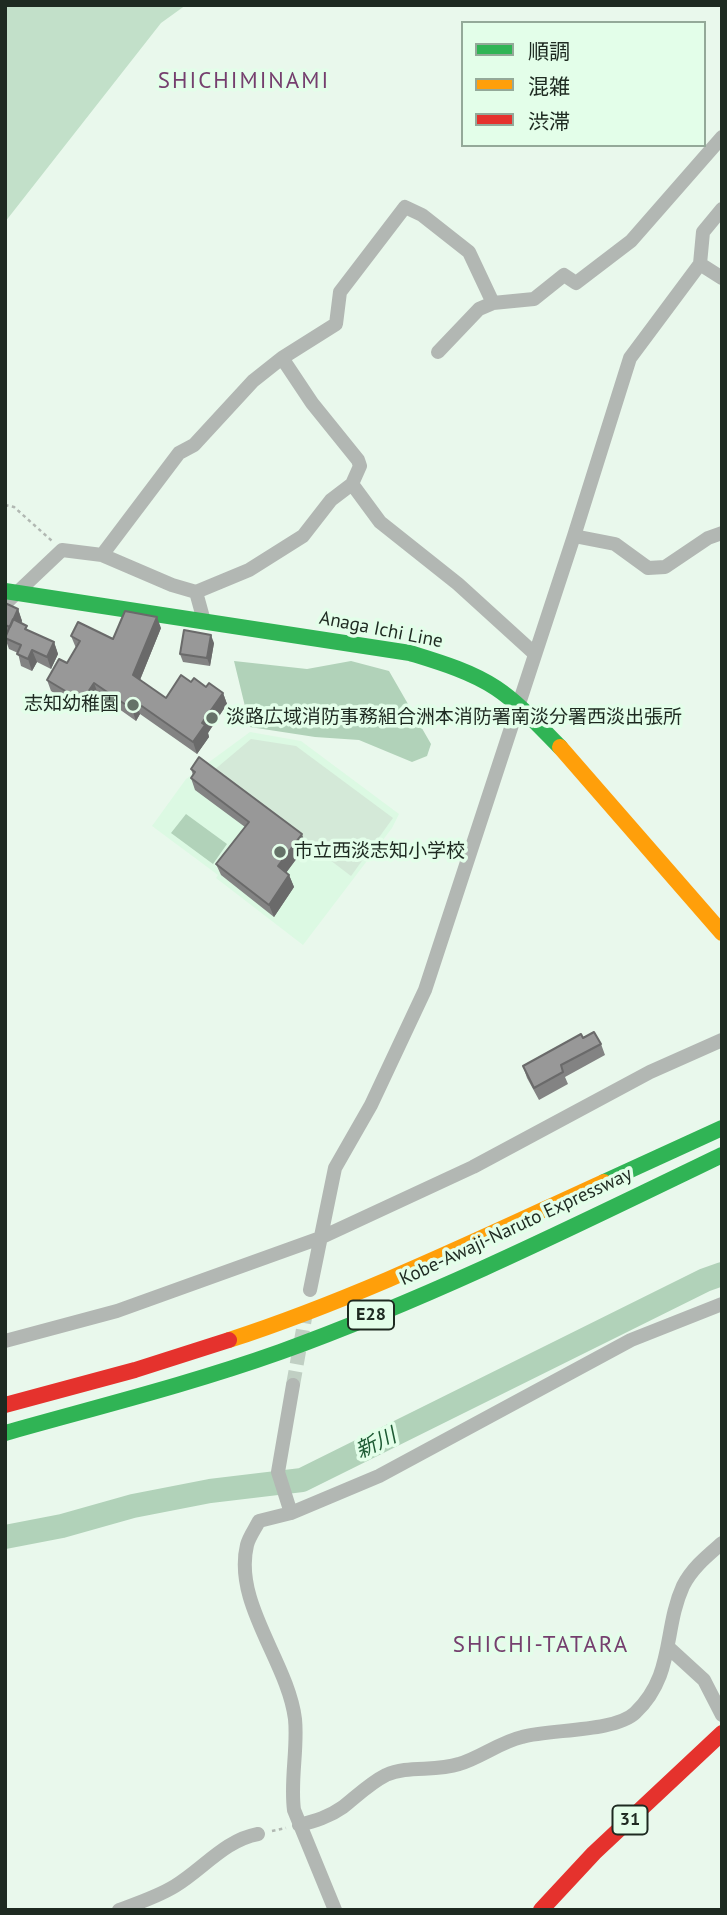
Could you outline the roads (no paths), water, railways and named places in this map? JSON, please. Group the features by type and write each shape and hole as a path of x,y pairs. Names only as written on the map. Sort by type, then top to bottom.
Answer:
{"main road":[{"name":"Anaga Ichi Line","path":"12,591 410,653 453,666 495,687 518,705 564,751 722,933"},
{"name":"Kobe-Awaji-Naruto Expressway","path":"5,1405 135,1370 269,1327 426,1263 722,1128"},
{"name":"Kobe-Awaji-Naruto Expressway","path":"5,1433 142,1395 280,1352 439,1288 722,1155"},
{"name":"31","path":"541,1910 594,1853 722,1733"}],"street":[{"path":"438,352 479,309 493,303 534,299 564,275 576,283 631,241 722,137"},
{"path":"102,555 179,453 194,445 253,381 282,358 336,324 340,292 405,207 422,215 469,252 493,303"},
{"path":"310,1290 335,1168 371,1105 425,990 574,536 629,358 700,264 703,232 722,209"},
{"path":"700,264 722,278"},
{"path":"5,604 12,591 62,550 102,555 172,585 197,592 249,570 303,536 331,500 352,484 360,466 282,358"},
{"path":"352,484 380,522 458,584 535,654"},
{"path":"574,536 615,544 648,568 665,567 708,538 722,533"},
{"path":"197,592 204,621"},
{"path":"5,1341 117,1311 320,1238 473,1167 650,1072 722,1040"},
{"path":"335,1910 299,1825 292,1798 296,1752 295,1718 290,1696 251,1598 244,1566 247,1543 259,1521 291,1513 379,1476 631,1340 722,1304"},
{"path":"291,1513 278,1472 293,1385"},
{"path":"299,1825 324,1818 388,1774 460,1764 518,1738 542,1732 617,1723 634,1714 659,1680 669,1648 677,1602 684,1584 697,1565 722,1543"},
{"path":"669,1648 704,1679 722,1715"},
{"path":"119,1910 155,1897 177,1885 234,1841 258,1834"}],"waterway":[{"name":"新川","path":"5,1537 62,1526 133,1506 210,1491 302,1480 722,1274"}],"tunnel":[{"path":"293,1385 307,1307"}],"place":[{"name":"志知幼稚園","path":"133,705"},
{"name":"淡路広域消防事務組合洲本消防署南淡分署西淡出張所","path":"212,718"},
{"name":"市立西淡志知小学校","path":"280,852"}],"district":[{"name":"SHICHIMINAMI","path":"244,81"},
{"name":"SHICHI-TATARA","path":"541,1645"}]}
